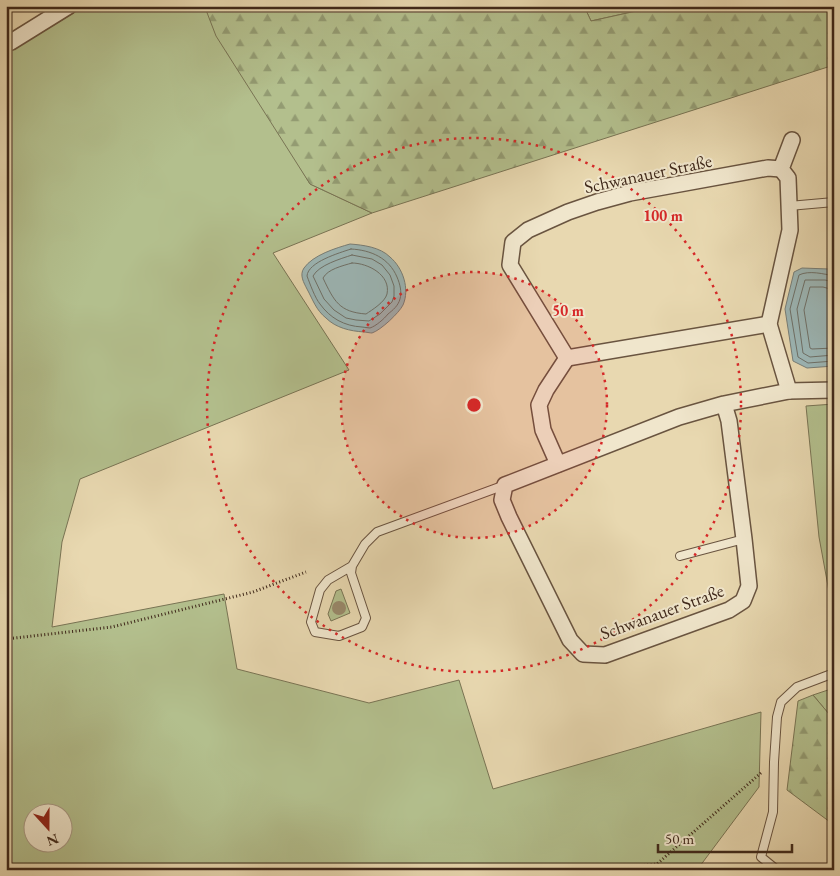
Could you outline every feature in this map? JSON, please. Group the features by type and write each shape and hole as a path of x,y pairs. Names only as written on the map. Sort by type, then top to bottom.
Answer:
{"street":[{"path":"6,44 69,6"},
{"path":"789,391 769,324 790,230 788,178 781,169 792,140"},
{"name":"Schwanauer Straße","path":"568,358 510,265 513,242 528,230 596,202 630,193 768,168 781,169"},
{"path":"558,464 543,430 539,405 546,390 568,358 769,324"},
{"path":"505,485 679,417 724,404 789,391 834,390"},
{"name":"Schwanauer Straße","path":"505,485 502,500 508,517 570,640 583,654 605,655 729,610 743,601 749,586 729,421 724,404"}],"lane":[{"path":"789,206 834,202"},
{"path":"352,566 328,580 320,590 312,622 316,632 339,636 362,627 366,618 351,573 352,566 365,544 377,532 505,485"},
{"path":"680,556 744,539"},
{"path":"777,870 761,858 773,812 777,717 781,702 797,688 834,673"}],"path":[{"path":"6,640 112,627 253,592 306,572"},
{"path":"602,870 657,864 774,762"}],"green space":[{"path":"85,6 216,6 206,10 310,184 372,213 273,253 349,370 80,479 62,542 52,627 224,594 237,669 369,703 459,680 493,789 761,712 759,787 697,870 6,870 6,53"},
{"path":"216,6 584,6 591,21 659,6 834,6 834,65 372,213 310,184 216,36 206,10"},
{"path":"584,6 659,6 591,21"},
{"path":"834,404 834,619 819,537 806,406"},
{"path":"341,589 350,613 331,621 328,614 336,591"},
{"path":"834,688 834,720 813,695"},
{"path":"813,695 834,720 834,825 787,790 798,701"}],"water":[{"path":"350,244 371,247 386,254 395,262 404,279 406,292 403,305 389,321 372,333 348,330 330,321 317,308 302,279 304,268 313,259"},
{"path":"802,268 829,269 834,272 834,366 807,368 793,361 785,309 794,272"}]}
